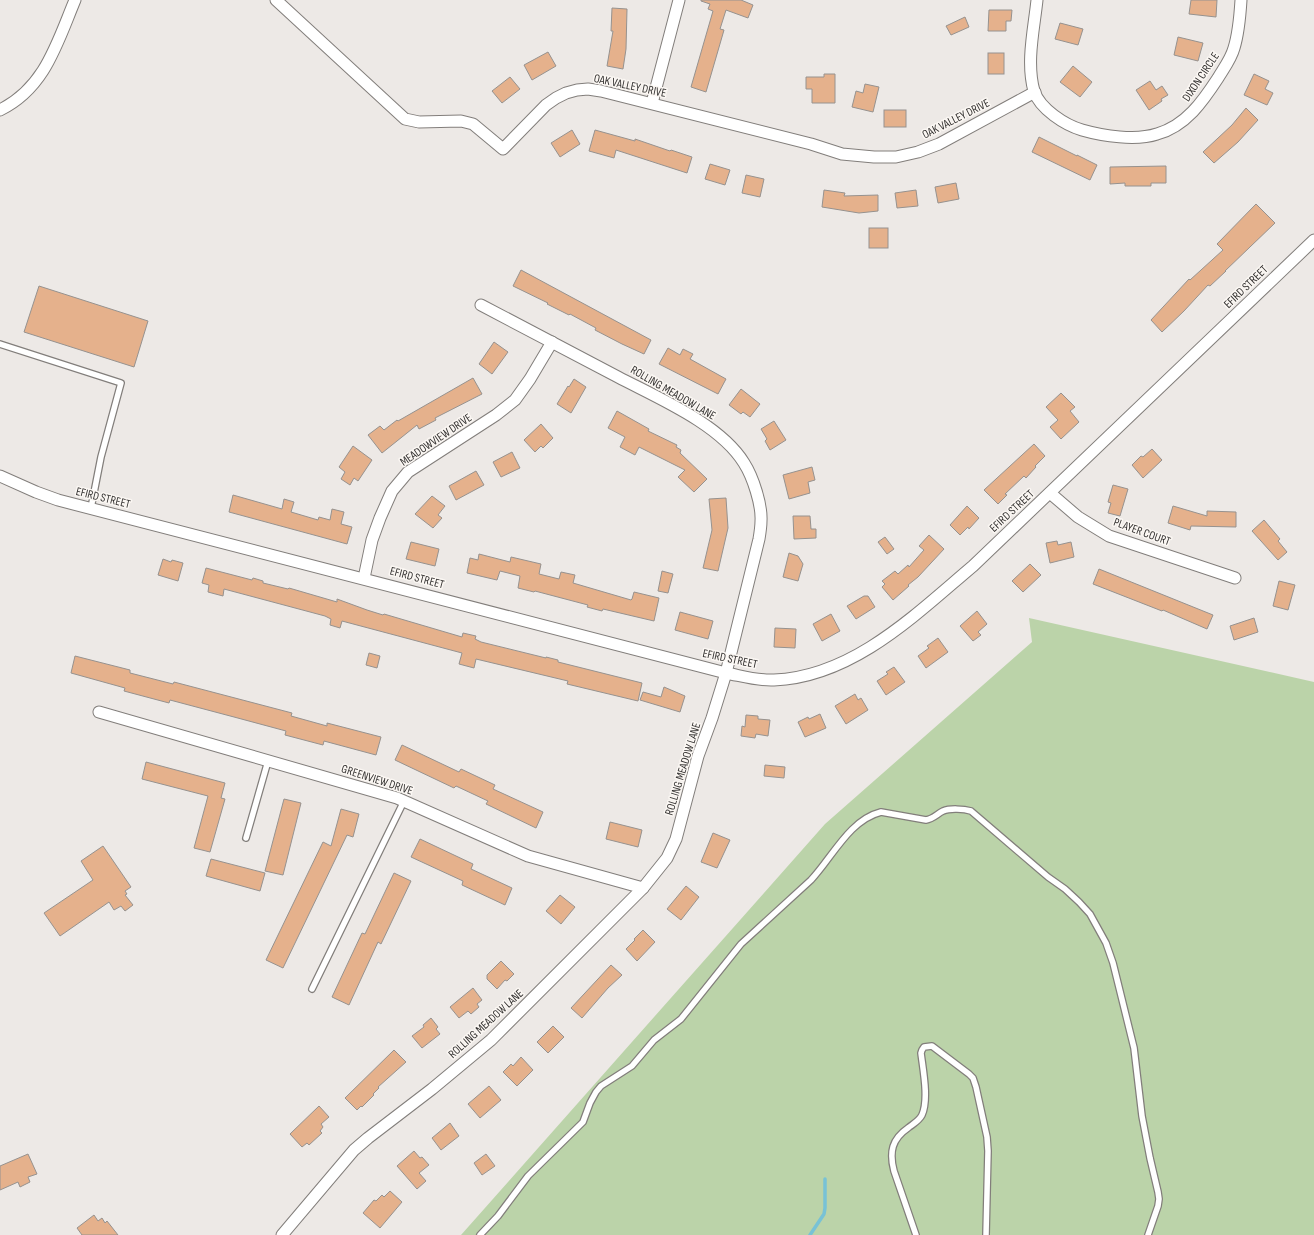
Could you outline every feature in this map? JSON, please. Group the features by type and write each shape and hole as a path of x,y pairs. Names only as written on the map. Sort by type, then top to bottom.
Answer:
{"street":[{"path":"0,110 12,104 37,81 48,63 75,0"},
{"name":"OAK VALLEY DRIVE","path":"276,0 405,119 419,122 462,121 473,124 503,148 546,105 566,93 583,89 601,91 652,103 811,144 842,154 874,157 896,157 918,152 939,144 1035,92"},
{"path":"652,103 679,0"},
{"name":"DIXON CIRCLE","path":"1037,0 1031,53 1031,67 1035,92 1041,103 1066,124 1079,129 1098,134 1137,137 1157,135 1175,127 1190,115 1204,100 1234,50 1241,0"},
{"name":"EFIRD STREET","path":"0,476 36,492 91,508 726,673 772,680 792,679 811,675 830,668 865,650 898,629 913,617 973,566 1314,240"},
{"name":"ROLLING MEADOW LANE","path":"282,1235 354,1150 432,1089 491,1040 642,888 667,858 676,839 698,756 726,673 759,539 761,520 753,481 744,463 718,434 685,413 482,305"},
{"name":"MEADOWVIEW DRIVE","path":"364,578 372,540 392,491 408,472 496,415 515,400 530,380 552,342"},
{"name":"PLAYER COURT","path":"1050,492 1078,517 1109,536 1235,578"},
{"name":"GREENVIEW DRIVE","path":"99,712 390,796 528,856 642,888"}],"lane":[{"path":"0,344 121,383 101,457 91,508"},
{"path":"246,838 268,760"},
{"path":"312,989 404,801"},
{"path":"480,1235 498,1216 528,1176 583,1122 590,1103 601,1086 632,1066 654,1040 681,1019 741,944 811,880 844,838 854,828 881,812 929,820 946,810 962,810 971,812 1048,877 1065,889 1090,914 1106,943 1113,962 1134,1048 1142,1116 1158,1192 1158,1206 1148,1235"},
{"path":"916,1235 894,1171 891,1150 896,1139 920,1119 922,1114 925,1095 921,1053 922,1050 928,1046 932,1046 969,1074 973,1078 976,1087 987,1137 988,1151 986,1235"}],"green space":[{"path":"1029,618 1314,682 1314,1235 461,1235 825,824 1032,642"}],"building":[{"path":"701,0 741,0 753,5 748,18 726,10 720,29 724,30 706,92 691,87 713,11 708,9 710,4"},
{"path":"1191,0 1217,0 1216,17 1189,14"},
{"path":"612,8 627,9 626,49 623,69 607,66 613,31 611,31"},
{"path":"989,10 1012,10 1011,21 1006,21 1006,31 988,31"},
{"path":"965,17 969,27 951,35 946,26"},
{"path":"1060,23 1083,29 1078,45 1055,39"},
{"path":"1178,37 1203,43 1198,61 1174,55"},
{"path":"548,52 556,66 532,80 524,65"},
{"path":"988,53 1004,53 1004,74 988,74"},
{"path":"1073,66 1092,82 1080,97 1060,82"},
{"path":"824,74 835,74 835,103 812,103 812,89 806,89 806,77 824,77"},
{"path":"1254,74 1269,81 1265,89 1273,93 1267,105 1244,95"},
{"path":"510,77 520,89 502,103 492,91"},
{"path":"1150,81 1156,90 1162,86 1168,95 1149,110 1136,90"},
{"path":"865,84 879,87 873,112 852,107 856,91 863,93"},
{"path":"1246,108 1258,120 1238,142 1214,163 1203,152 1232,125"},
{"path":"884,110 906,110 906,127 884,127"},
{"path":"572,130 580,144 560,157 551,143"},
{"path":"595,130 635,141 635,139 692,157 687,173 616,150 614,158 589,151"},
{"path":"1039,137 1097,165 1090,180 1032,152"},
{"path":"710,164 730,170 725,185 705,179"},
{"path":"1166,166 1166,183 1151,183 1151,186 1125,186 1125,183 1110,184 1110,167"},
{"path":"746,175 764,179 760,197 742,193"},
{"path":"956,183 959,199 938,203 935,187"},
{"path":"824,190 845,193 844,196 878,195 878,211 859,213 822,207"},
{"path":"916,190 918,206 897,208 895,193"},
{"path":"1256,204 1275,223 1210,286 1208,285 1162,332 1151,320 1189,279 1190,280 1223,250 1217,244"},
{"path":"869,228 888,228 888,248 869,248"},
{"path":"521,270 651,340 644,354 595,330 596,328 570,314 569,315 513,286"},
{"path":"39,286 148,321 134,367 24,332"},
{"path":"494,342 508,352 492,374 479,364"},
{"path":"668,348 680,355 683,349 693,354 690,359 726,379 718,394 659,364"},
{"path":"473,378 482,394 435,418 436,420 419,429 417,425 382,453 368,435 380,426 384,430 397,420 398,421"},
{"path":"574,379 586,387 571,413 557,404"},
{"path":"741,389 760,404 750,417 743,412 741,414 729,405"},
{"path":"1061,393 1075,407 1070,411 1079,422 1061,439 1050,427 1058,420 1046,407"},
{"path":"617,411 649,429 648,431 677,445 676,447 681,450 680,453 707,479 694,492 678,477 685,470 639,447 635,455 620,447 625,437 608,428"},
{"path":"774,421 786,440 770,450 765,441 767,439 761,429"},
{"path":"541,424 553,438 543,448 541,446 535,452 524,440"},
{"path":"1034,444 1045,456 1026,478 1024,476 1005,494 1007,495 998,504 984,490"},
{"path":"353,446 372,460 358,481 354,478 350,485 341,479 345,472 339,467"},
{"path":"1152,449 1162,460 1143,478 1132,465 1141,456 1143,457"},
{"path":"512,452 520,468 501,477 493,462"},
{"path":"812,467 815,480 808,482 810,493 789,499 783,475"},
{"path":"476,471 484,485 456,500 449,486"},
{"path":"1113,485 1128,489 1120,516 1108,513 1111,503 1108,502"},
{"path":"233,495 282,509 284,499 294,502 291,512 318,520 319,517 330,520 332,509 344,512 341,524 352,527 347,544 229,512"},
{"path":"432,496 445,506 438,515 442,518 433,528 415,514"},
{"path":"726,498 728,528 718,571 703,568 712,530 709,499"},
{"path":"967,506 979,518 969,529 968,527 960,535 950,525"},
{"path":"1173,506 1207,516 1207,511 1236,512 1236,527 1191,526 1190,530 1168,523"},
{"path":"793,516 810,516 811,529 816,529 816,538 794,539"},
{"path":"1264,520 1280,539 1278,541 1287,552 1278,560 1252,531"},
{"path":"929,535 944,549 918,577 908,585 909,586 893,600 882,587 885,584 882,581 895,571 898,574 908,565 909,567 924,550 919,546"},
{"path":"885,537 894,549 887,554 878,542"},
{"path":"1057,541 1058,545 1071,542 1074,557 1050,563 1046,543"},
{"path":"411,542 439,549 435,566 406,559"},
{"path":"789,553 798,556 803,564 798,581 783,577"},
{"path":"479,554 510,562 511,557 541,564 539,574 559,579 561,572 575,575 573,583 631,600 634,592 659,598 654,621 603,609 602,611 587,607 588,605 518,588 520,576 500,571 497,580 467,573 470,558 478,560"},
{"path":"163,559 171,562 172,560 183,563 178,581 158,575"},
{"path":"1030,564 1041,575 1023,592 1012,581"},
{"path":"206,568 252,580 253,578 263,581 263,583 289,588 337,602 337,599 383,615 384,614 462,637 463,633 476,636 475,639 481,642 558,660 558,662 642,683 638,701 567,684 568,681 476,659 474,668 459,664 462,653 342,621 340,628 330,625 331,619 325,616 224,589 223,596 208,592 209,585 202,583"},
{"path":"1099,569 1213,615 1207,629 1163,610 1162,611 1093,584"},
{"path":"662,571 673,574 668,593 658,591"},
{"path":"1279,581 1295,585 1288,610 1273,606"},
{"path":"864,596 868,596 875,607 856,619 847,606"},
{"path":"977,611 987,624 978,632 981,635 973,641 960,626"},
{"path":"680,612 713,621 708,639 675,630"},
{"path":"831,614 840,631 822,641 813,624"},
{"path":"1254,618 1258,632 1234,640 1230,626"},
{"path":"775,628 796,629 795,648 774,647"},
{"path":"938,638 948,652 926,668 918,656 929,648 927,646"},
{"path":"369,653 380,656 377,668 366,665"},
{"path":"75,656 130,670 130,673 173,684 174,682 292,713 291,716 327,726 327,723 381,737 376,755 324,741 323,745 285,735 286,731 170,700 169,703 124,691 125,688 71,673"},
{"path":"894,667 905,682 886,695 877,681 888,674 886,672"},
{"path":"664,687 685,696 680,712 640,700 643,692 661,697"},
{"path":"855,694 858,700 861,698 868,710 846,724 835,706"},
{"path":"820,714 826,728 805,737 798,722 808,717 809,719"},
{"path":"746,715 758,716 758,719 770,720 768,736 756,734 755,738 741,736 742,726 745,727"},
{"path":"402,745 459,772 461,769 495,785 493,789 543,812 536,828 486,804 488,801 456,786 454,788 395,760"},
{"path":"146,762 225,783 221,798 225,799 210,852 194,848 208,796 142,779"},
{"path":"765,765 785,767 784,778 764,776"},
{"path":"284,799 301,803 283,875 265,871"},
{"path":"341,809 359,814 353,837 347,835 283,968 266,960 323,842 331,846"},
{"path":"610,822 642,830 638,847 606,839"},
{"path":"713,833 730,840 717,868 701,862"},
{"path":"420,839 473,864 471,869 512,888 505,905 462,885 463,881 411,857"},
{"path":"103,846 131,887 125,891 127,894 125,895 133,905 125,911 121,906 114,910 109,902 60,936 44,913 93,880 81,861"},
{"path":"211,859 265,873 260,891 206,876"},
{"path":"394,873 411,881 381,944 378,942 349,1005 332,997 362,933 365,934"},
{"path":"686,886 699,897 681,920 667,909"},
{"path":"560,895 575,907 561,924 546,911"},
{"path":"643,930 655,942 637,961 626,949"},
{"path":"501,961 514,974 507,981 505,980 497,989 487,979 487,975"},
{"path":"611,965 622,975 608,988 582,1018 571,1008"},
{"path":"473,988 482,1000 477,1004 479,1007 471,1014 468,1011 459,1018 450,1007"},
{"path":"431,1018 438,1027 436,1029 440,1034 422,1048 412,1036 424,1027 423,1025"},
{"path":"553,1026 564,1037 548,1053 537,1042"},
{"path":"394,1050 406,1062 378,1087 379,1088 373,1094 374,1095 357,1110 345,1098"},
{"path":"521,1057 533,1070 517,1086 503,1072 511,1064 513,1066"},
{"path":"489,1086 501,1100 480,1118 468,1104"},
{"path":"319,1106 329,1117 321,1124 323,1127 320,1131 322,1133 309,1145 307,1143 302,1147 290,1134"},
{"path":"450,1123 459,1136 441,1150 432,1138"},
{"path":"414,1151 429,1165 419,1173 426,1181 417,1189 397,1166"},
{"path":"28,1154 37,1174 28,1177 30,1182 20,1187 18,1182 0,1190 0,1166"},
{"path":"486,1154 495,1166 482,1175 474,1163"},
{"path":"390,1191 402,1202 380,1228 363,1213 374,1200 376,1201 382,1195 384,1197"},
{"path":"94,1215 98,1221 102,1218 105,1223 107,1221 118,1235 82,1235 77,1228"}],"waterway":[{"path":"810,1235 824,1214 825,1179"}]}
